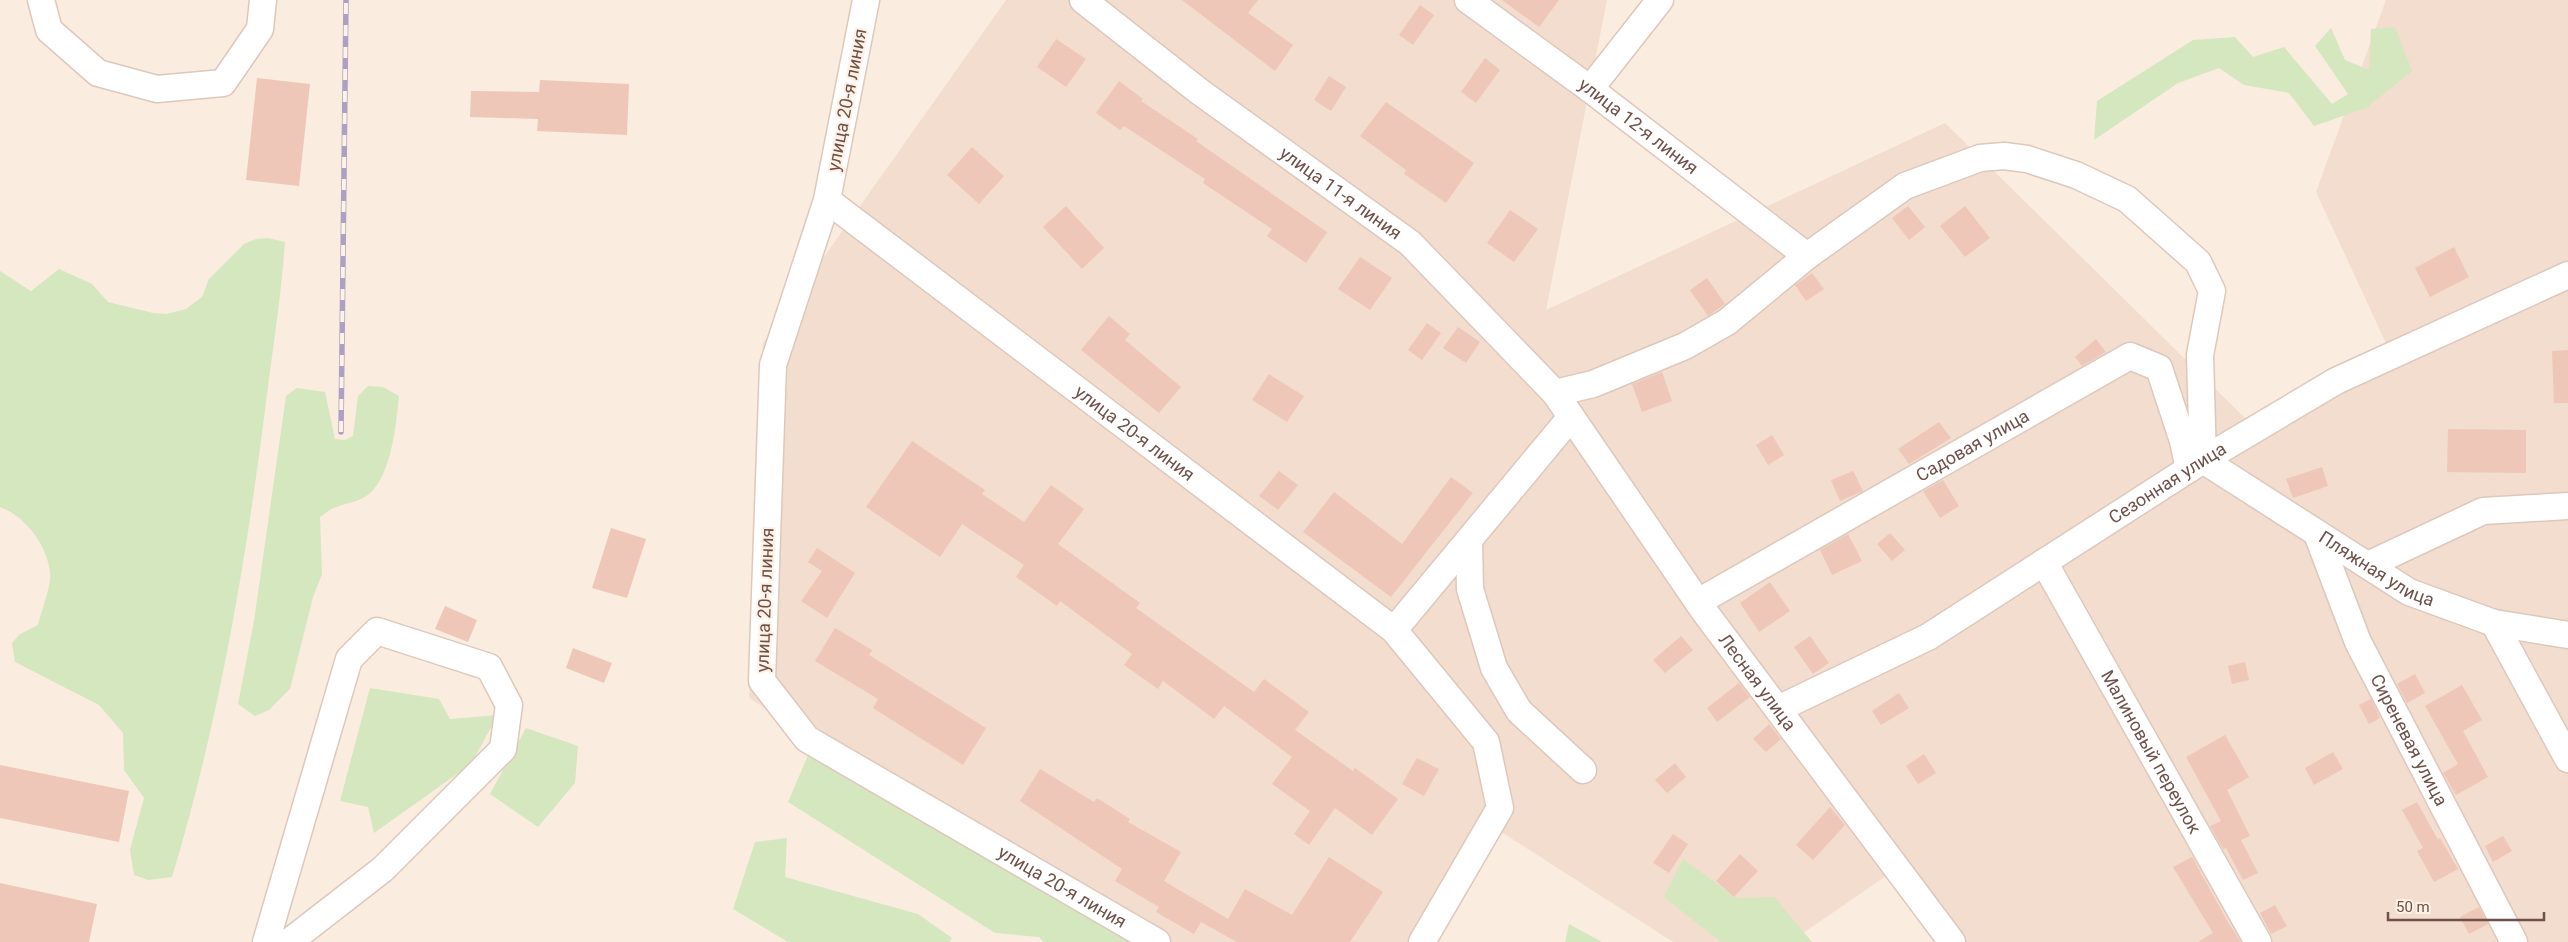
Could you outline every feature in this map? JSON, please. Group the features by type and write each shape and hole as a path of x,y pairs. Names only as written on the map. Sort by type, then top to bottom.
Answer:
{"street":[{"path":"41,0 49,30 98,73 157,89 223,82 260,29 263,0"},
{"name":"улица 20-я линия","path":"866,0 827,200 773,365 762,682 807,739 1157,942"},
{"name":"улица 11-я линия","path":"1083,0 1200,92 1410,244 1555,393 1571,417"},
{"name":"улица 12-я линия","path":"1468,0 1590,89 1807,256"},
{"path":"1590,89 1660,0"},
{"path":"1555,393 1593,384 1686,346 1727,322 1807,256 1905,186 1980,158 2004,156 2028,159 2076,175 2127,200 2198,262 2212,291 2200,355 2196,464"},
{"name":"улица 20-я линия","path":"827,200 1394,630 1486,742 1500,808 1422,942"},
{"name":"Сезонная улица","path":"1778,710 1928,637 2196,464 2336,381 2568,275"},
{"name":"Садовая улица","path":"1698,602 2130,356 2159,368 2183,441 2196,464"},
{"path":"1394,630 1571,417"},
{"name":"Лесная улица","path":"1571,417 1698,602 1952,942"},
{"name":"Пляжная улица","path":"2196,464 2317,534 2409,592 2494,623 2568,635"},
{"path":"2368,565 2483,511 2568,506"},
{"name":"Сиреневая улица","path":"2317,534 2358,642 2514,942"},
{"path":"1469,541 1470,589 1494,668 1519,711 1583,770"},
{"name":"Малиновый переулок","path":"2044,562 2258,942"},
{"path":"2494,623 2568,759"},
{"path":"266,942 349,659 377,631 489,667 509,705 503,749 383,869 289,942"}],"shaded area":[{"path":"1006,0 1607,0 1546,310 1945,123 2245,418 2391,354 2316,192 2386,0 2568,0 2568,942 1960,942 1902,865 1790,942 1673,942 1492,826 1424,942 1137,942 749,698 763,343"}],"green space":[{"path":"2395,27 2412,71 2366,108 2314,126 2289,93 2244,85 2219,68 2178,83 2094,140 2097,101 2193,40 2235,37 2253,57 2284,47 2332,104 2348,94 2315,46 2331,28 2345,60 2369,70 2371,29"},
{"path":"268,238 285,242 283,263 257,469 228,646 203,762 172,877 148,880 134,875 130,850 144,798 124,770 123,733 99,705 15,662 12,643 20,634 38,625 48,591 50,572 44,552 33,533 18,517 0,507 0,271 31,291 59,269 92,284 108,302 153,313 167,314 186,309 202,297 209,279 244,244 256,239"},
{"path":"368,386 383,387 399,396 392,448 388,462 377,485 369,494 333,509 320,517 322,574 313,597 290,689 269,710 255,716 238,704 254,621 286,396 297,388 325,392 335,439 345,440 353,436 358,396"},
{"path":"370,688 439,699 450,719 498,715 471,764 374,833 368,807 340,801"},
{"path":"526,728 578,746 575,783 538,827 490,794"},
{"path":"815,739 1172,942 1044,942 1039,937 995,933 788,802"},
{"path":"787,838 785,877 918,914 952,938 950,942 788,942 733,909 755,842"},
{"path":"1683,859 1736,898 1774,897 1812,942 1721,942 1664,897"},
{"path":"1569,924 1602,942 1565,942"}],"building":[{"path":"1182,0 1258,0 1248,13 1293,45 1275,71"},
{"path":"1502,0 1559,0 1539,27"},
{"path":"1420,5 1434,15 1413,45 1399,35"},
{"path":"1056,39 1086,59 1066,87 1037,67"},
{"path":"1485,58 1500,70 1476,103 1461,92"},
{"path":"1329,76 1346,87 1331,111 1314,100"},
{"path":"257,78 310,84 299,186 246,180"},
{"path":"540,80 629,84 627,135 537,131 538,119 470,117 471,91 539,92"},
{"path":"1119,81 1143,99 1141,101 1198,139 1196,141 1327,232 1306,263 1267,236 1272,229 1203,183 1205,179 1124,126 1120,130 1096,113"},
{"path":"1386,102 1474,163 1446,203 1404,174 1406,170 1360,136"},
{"path":"972,147 1004,176 979,204 947,175"},
{"path":"1066,206 1104,248 1082,269 1043,227"},
{"path":"1908,206 1925,227 1909,240 1892,218"},
{"path":"1965,206 1990,238 1965,257 1940,226"},
{"path":"1510,210 1538,229 1514,262 1487,243"},
{"path":"2454,247 2469,277 2430,297 2415,268"},
{"path":"1360,257 1392,278 1370,310 1338,289"},
{"path":"1812,273 1824,289 1806,301 1795,285"},
{"path":"1707,278 1725,304 1708,316 1690,290"},
{"path":"1109,316 1130,334 1125,340 1181,387 1159,413 1081,350"},
{"path":"1427,323 1441,333 1422,360 1408,350"},
{"path":"1458,327 1480,342 1466,363 1443,348"},
{"path":"2096,339 2106,352 2082,366 2075,357"},
{"path":"2568,350 2568,403 2554,403 2552,351"},
{"path":"1662,372 1672,401 1642,412 1632,384"},
{"path":"1269,374 1304,396 1287,422 1252,400"},
{"path":"1939,422 1951,438 1909,464 1898,449"},
{"path":"2448,429 2526,430 2526,473 2447,472"},
{"path":"1772,435 1784,455 1768,465 1756,445"},
{"path":"912,441 985,490 982,494 1024,522 1051,485 1084,509 1058,544 1140,603 1136,608 1254,692 1264,679 1309,712 1295,730 1353,771 1355,768 1398,799 1372,835 1335,808 1309,845 1294,834 1310,811 1272,784 1292,757 1224,706 1214,719 1163,681 1158,689 1124,665 1132,654 1060,601 1057,606 1016,577 1024,565 962,524 940,557 866,507"},
{"path":"2322,467 2328,486 2293,498 2286,479"},
{"path":"1279,471 1298,485 1278,510 1259,496"},
{"path":"1853,471 1863,491 1840,501 1831,480"},
{"path":"1451,477 1473,493 1391,597 1303,532 1334,492 1402,544"},
{"path":"1943,480 1959,506 1940,518 1923,491"},
{"path":"611,528 646,539 627,598 592,588"},
{"path":"1890,533 1905,550 1892,561 1877,544"},
{"path":"1848,534 1862,561 1832,575 1820,550"},
{"path":"817,548 855,573 827,618 801,601 822,571 808,562"},
{"path":"1770,582 1790,611 1759,632 1740,603"},
{"path":"445,606 477,620 468,642 435,629"},
{"path":"835,628 872,650 869,655 986,728 963,765 873,708 878,699 815,661"},
{"path":"1681,636 1693,650 1665,673 1653,660"},
{"path":"1810,636 1829,663 1813,674 1794,647"},
{"path":"573,648 612,663 604,683 566,668"},
{"path":"2245,662 2249,680 2232,684 2228,666"},
{"path":"2415,674 2425,693 2407,703 2397,684"},
{"path":"1739,683 1750,697 1717,722 1707,708"},
{"path":"2462,685 2482,720 2463,731 2488,777 2456,795 2443,773 2458,764 2425,706"},
{"path":"1899,693 1909,708 1881,725 1872,711"},
{"path":"2371,699 2380,718 2369,724 2359,705"},
{"path":"1769,724 1781,739 1766,752 1753,739"},
{"path":"2225,735 2249,777 2227,790 2250,836 2241,840 2258,873 2243,880 2226,848 2223,849 2210,826 2221,821 2186,757"},
{"path":"2333,752 2343,769 2314,785 2305,768"},
{"path":"1924,754 1936,773 1918,784 1906,766"},
{"path":"1417,758 1439,769 1424,796 1402,784"},
{"path":"1675,763 1686,777 1667,793 1655,780"},
{"path":"0,765 129,791 119,842 0,818"},
{"path":"1040,769 1094,802 1097,798 1130,819 1128,822 1181,852 1164,881 1228,919 1245,889 1292,915 1329,857 1383,892 1350,942 1237,942 1201,922 1194,934 1156,912 1159,907 1115,881 1122,869 1020,801"},
{"path":"2417,802 2438,840 2440,838 2458,869 2434,882 2417,851 2423,848 2402,810"},
{"path":"1830,807 1845,825 1813,860 1796,845"},
{"path":"1673,834 1688,844 1669,873 1653,863"},
{"path":"2503,836 2512,851 2493,862 2485,846"},
{"path":"1740,854 1758,871 1734,897 1716,881"},
{"path":"2192,857 2241,942 2198,942 2213,933 2173,867"},
{"path":"0,883 97,904 89,942 0,942"},
{"path":"2275,905 2287,926 2271,934 2260,913"},
{"path":"2479,907 2488,924 2469,934 2460,917"}],"railway":[{"path":"341,432 346,0"}]}
